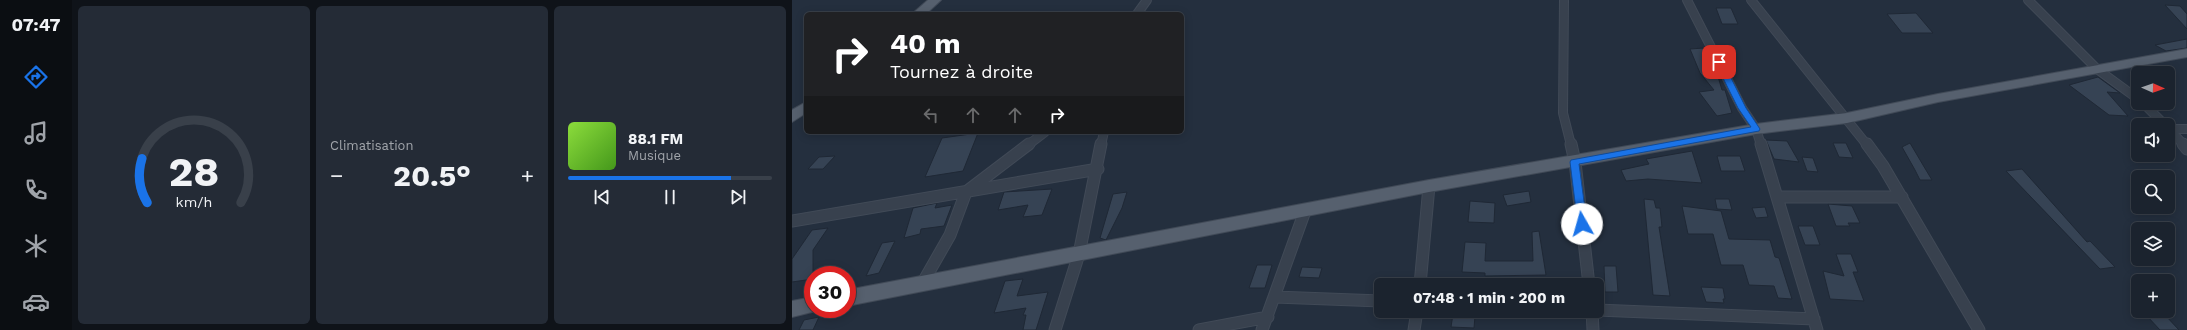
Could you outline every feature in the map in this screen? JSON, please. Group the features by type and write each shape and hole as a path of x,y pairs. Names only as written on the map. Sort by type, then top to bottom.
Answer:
{"main road":[{"path":"920,12 935,0"},
{"path":"856,296 1429,186 1574,162 1756,129 1848,118 2187,53"},
{"path":"792,117 804,108"},
{"path":"792,308 804,306"}],"street":[{"path":"1138,12 1147,0"},
{"path":"1564,0 1563,113 1574,162 1588,278"},
{"path":"1604,310 1816,325 1756,129 1742,108 1687,0"},
{"path":"1751,0 1848,118 1883,166 1979,330"},
{"path":"2028,0 2098,69 2131,95"},
{"path":"2150,110 2158,118"},
{"path":"2175,128 2187,129"},
{"path":"922,284 950,235 966,192 1042,134"},
{"path":"1055,330 1079,254 1098,169 1104,134"},
{"path":"2175,136 2187,149"},
{"path":"792,221 1098,169"},
{"path":"1421,278 1429,186"},
{"path":"1777,197 1902,197"},
{"path":"1262,330 1268,317 1305,211"},
{"path":"1275,297 1374,301"},
{"path":"1199,330 1268,317"},
{"path":"1414,330 1416,318"},
{"path":"1592,318 1593,330"}],"building":[{"path":"2165,5 2180,6 2187,14 2187,29"},
{"path":"1716,8 1731,8 1738,24 1722,24"},
{"path":"1916,13 1933,33 1902,33 1887,14"},
{"path":"2187,39 2187,48 2166,51 2155,45"},
{"path":"1704,48 1716,70 1722,90 1725,90 1732,113 1717,116 1699,92 1714,90 1700,73 1690,49"},
{"path":"2098,77 2120,93 2107,92 2128,116 2109,115 2069,85"},
{"path":"978,134 963,171 925,177 942,138"},
{"path":"1766,140 1787,141 1799,162 1774,159"},
{"path":"1833,143 1846,143 1853,158 1839,157"},
{"path":"1910,143 1932,180 1920,180 1902,147"},
{"path":"1692,151 1702,183 1648,179 1626,181 1621,170 1649,164 1646,159"},
{"path":"835,156 823,169 808,169 819,157"},
{"path":"1717,156 1740,156 1745,171 1721,171"},
{"path":"1802,157 1813,158 1818,172 1807,171"},
{"path":"2022,169 2087,242 2090,241 2115,267 2100,269 2006,171"},
{"path":"1052,189 1042,215 1023,217 1028,205 998,210 1004,192"},
{"path":"1529,191 1531,202 1507,206 1503,195"},
{"path":"1127,192 1122,208 1106,240 1100,238 1113,194"},
{"path":"1644,199 1654,200 1656,208 1660,208 1662,227 1659,227 1670,296 1653,295"},
{"path":"1715,199 1729,199 1732,210 1717,209"},
{"path":"1470,201 1495,203 1494,223 1468,222"},
{"path":"937,203 935,208 952,205 944,226 921,229 920,234 904,238 913,208"},
{"path":"1828,204 1852,206 1860,223 1848,223 1850,226 1836,226"},
{"path":"1682,206 1721,211 1729,239 1770,240 1775,257 1779,258 1792,299 1778,298 1774,286 1749,285 1743,265 1721,265 1713,234 1688,234"},
{"path":"1765,207 1768,217 1756,218 1752,208"},
{"path":"1798,226 1813,226 1820,245 1805,245"},
{"path":"828,228 813,250 813,266 804,266 804,280 792,282 792,259 812,230"},
{"path":"1539,231 1546,275 1485,276 1485,273 1462,272 1465,242 1486,243 1485,261 1533,261 1532,232"},
{"path":"895,241 879,273 866,276 882,243"},
{"path":"1836,254 1851,254 1858,272 1853,272 1864,301 1830,299 1823,271 1844,276"},
{"path":"1257,265 1272,265 1265,288 1249,288"},
{"path":"1604,266 1616,266 1618,292 1605,292"},
{"path":"1302,267 1322,268 1319,278 1299,277"},
{"path":"1023,279 1017,296 1048,292 1036,330 1023,330 1026,315 1023,315 1026,308 994,313 1005,281"},
{"path":"1701,287 1723,288 1725,299 1723,299 1724,303 1706,302"},
{"path":"819,318 813,330 799,330 804,320"},
{"path":"1452,318 1475,318 1474,328 1451,327"},
{"path":"2149,318 2168,318 2179,330 2160,330"}],"route":[{"path":"1582,224 1574,162 1756,129 1742,108 1719,62"}]}
